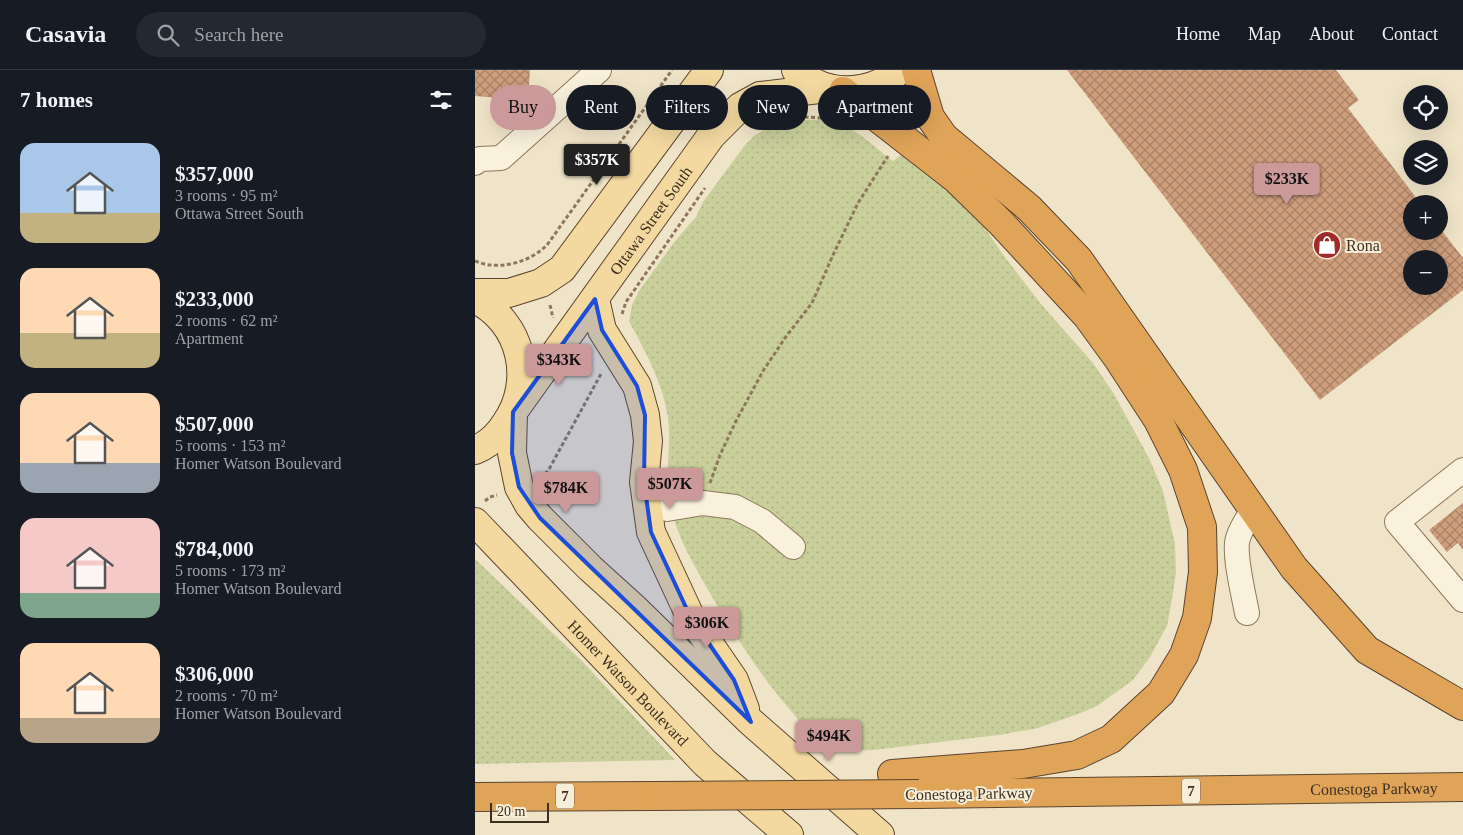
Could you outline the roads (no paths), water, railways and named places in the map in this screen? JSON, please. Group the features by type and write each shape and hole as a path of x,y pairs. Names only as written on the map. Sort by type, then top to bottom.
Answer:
{"highway":[{"path":"916,70 930,117 944,137 1029,208 1079,260 1294,568 1367,650 1463,706"},
{"path":"768,795 805,781 1023,764 1077,755 1111,739 1161,693 1184,655 1197,618 1203,572 1202,527 1183,470 1158,420 1119,360 1087,316 1002,224 955,178 890,130"},
{"name":"Conestoga Parkway","path":"475,797 1463,788"}],"main road":[{"path":"475,293 509,293 541,284 562,269 709,70"},
{"path":"796,70 812,82 821,85"},
{"name":"Ottawa Street South","path":"877,85 900,70"},
{"name":"Ottawa Street South","path":"513,412 711,136 740,107 760,96 818,91"},
{"path":"475,299 494,311 506,325 515,340 520,356 522,374 520,394 513,412 500,432 482,447 475,450"},
{"path":"595,299 602,330 637,386 645,415 648,441 644,482 651,532 690,616 734,680 751,722"},
{"path":"513,412 512,454 519,487 529,505 540,518 751,722 880,835"},
{"name":"Homer Watson Boulevard","path":"477,515 705,762 789,835"}],"lane":[{"path":"475,163 480,160 501,158 599,70"},
{"path":"1463,470 1397,522 1463,600"},
{"path":"667,509 703,503 735,506 762,521 793,547"},
{"path":"1247,613 1237,560 1237,539 1243,525 1253,510"}],"place":[{"name":"Rona","path":"1327,245"}]}
